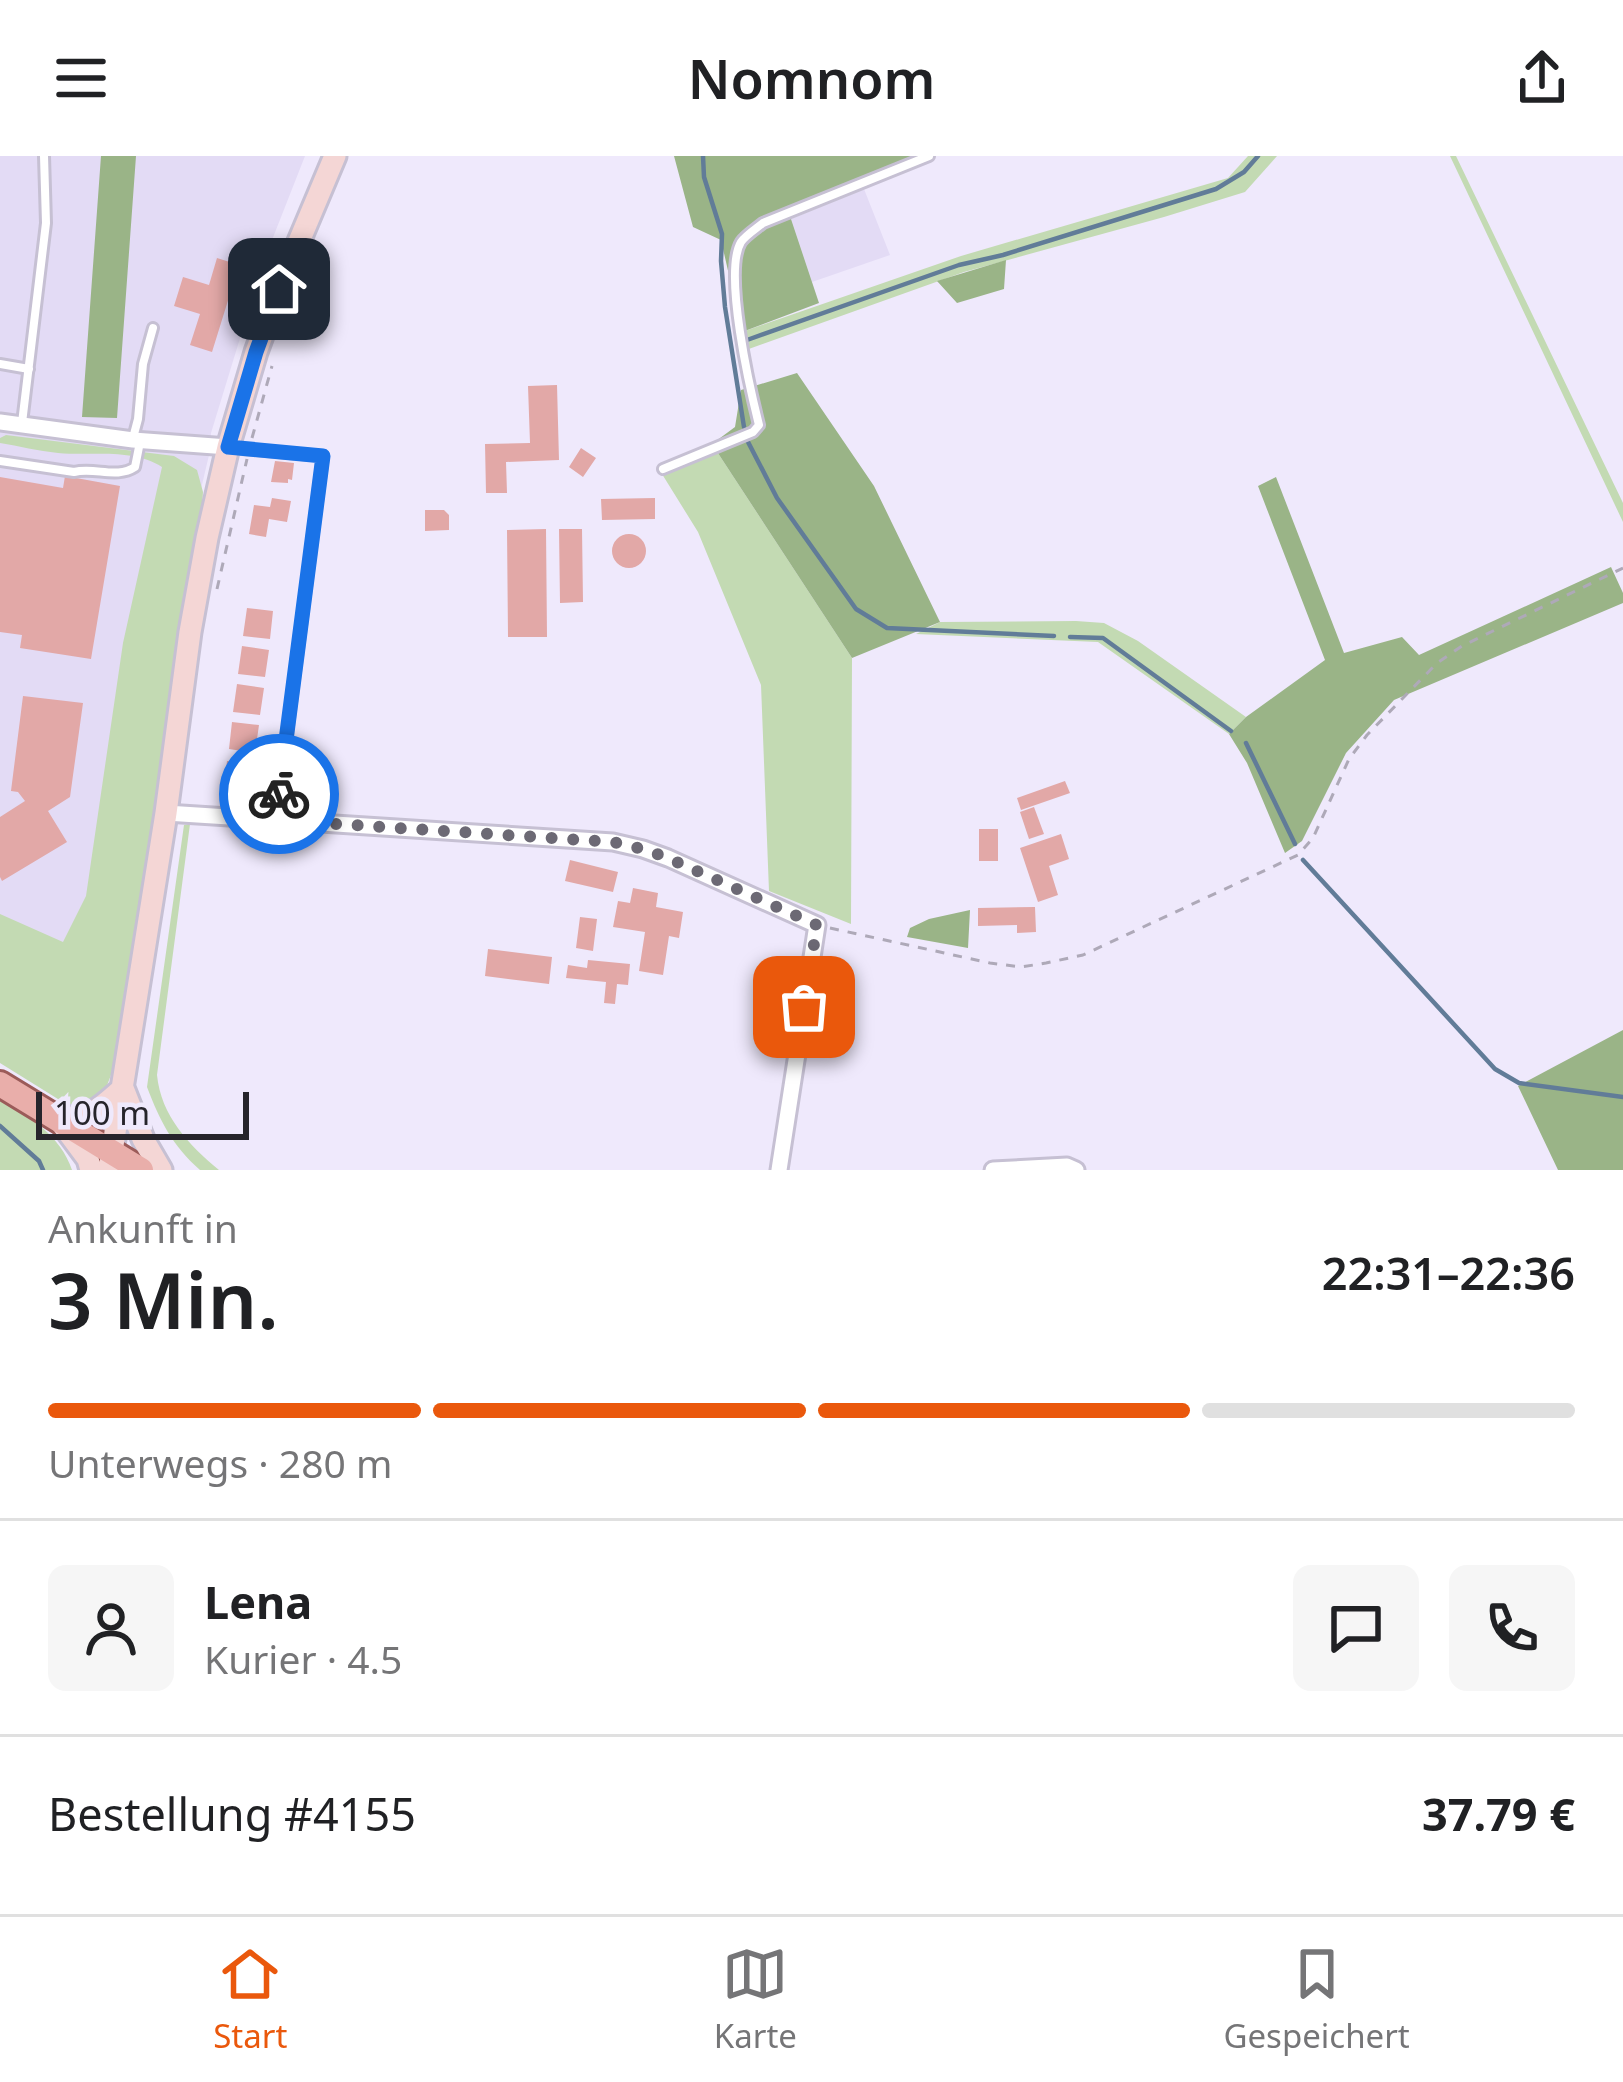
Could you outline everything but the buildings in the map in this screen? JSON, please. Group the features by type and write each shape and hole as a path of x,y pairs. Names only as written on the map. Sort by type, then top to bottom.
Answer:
{"main road":[{"path":"110,1160 207,538 238,448 271,310 334,156"},
{"path":"0,1084 58,1118 110,1160 141,1170"},
{"path":"58,1118 98,1112 123,1088"},
{"path":"123,1088 160,1170"},
{"path":"58,1118 91,1170"}],"street":[{"path":"0,422 238,448"},
{"path":"166,813 613,842 668,858 817,925 779,1170"},
{"path":"993,1170 1067,1166 1076,1170"}],"lane":[{"path":"22,425 46,223 44,156"},
{"path":"663,469 753,432 759,425 736,304 736,259 742,240 764,223 929,156"},
{"path":"0,461 74,472 125,474 135,467 142,364 153,328"},
{"path":"0,364 29,369"},
{"path":"238,448 323,456 276,820"}],"path":[{"path":"218,587 238,448 274,357"},
{"path":"817,925 1021,967 1083,955 1298,855 1313,838 1348,759 1437,663 1462,646 1623,568"}],"shaded area":[{"path":"0,156 305,156 263,263 211,433 180,578 110,1026 0,1047"},
{"path":"864,189 890,255 812,282 791,219"}],"green space":[{"path":"101,156 136,156 117,418 82,417"},
{"path":"674,156 914,156 787,207 819,303 742,332 721,240 693,227"},
{"path":"1248,156 1277,156 1245,192 964,272 746,350 742,332 961,256 1228,178"},
{"path":"1450,156 1456,156 1623,503 1623,522"},
{"path":"1006,260 1004,289 957,303 937,281"},
{"path":"797,373 874,486 940,622 852,658 712,444 735,427 741,390"},
{"path":"6,435 174,456 197,470 203,492 181,613 123,1020 106,1088 80,1107 66,1104 0,1063 0,914 63,942 86,896 123,643 162,467 125,455 58,453 0,443"},
{"path":"712,444 852,658 851,924 769,891 761,685 698,532 662,474"},
{"path":"1276,477 1344,653 1402,637 1419,655 1611,567 1623,593 1623,603 1394,700 1346,753 1302,841 1285,853 1247,763 1229,734 1325,660 1258,486"},
{"path":"940,622 1104,623 1138,641 1246,717 1229,734 1098,642 916,634"},
{"path":"190,824 157,1075 164,1104 178,1128 219,1170 200,1170 182,1151 162,1122 147,1087 184,825"},
{"path":"970,910 968,948 907,937 910,928 929,919"},
{"path":"1623,1030 1623,1170 1558,1170 1518,1086"},
{"path":"0,1099 52,1137 72,1170 0,1170"}],"waterway":[{"path":"703,156 704,177 722,234 725,307 744,427"},
{"path":"747,340 959,265 1216,189 1244,172 1258,156"},
{"path":"747,440 777,498 856,609 887,628 1054,636"},
{"path":"1070,637 1103,638 1231,731"},
{"path":"1246,743 1295,844"},
{"path":"1303,860 1495,1069 1519,1083 1623,1097"},
{"path":"0,1126 43,1170"}],"way so far":[{"path":"279,794 276,820 613,842 668,858 817,925 804,1007"}],"route":[{"path":"279,289 228,447 323,456 279,794"}]}
